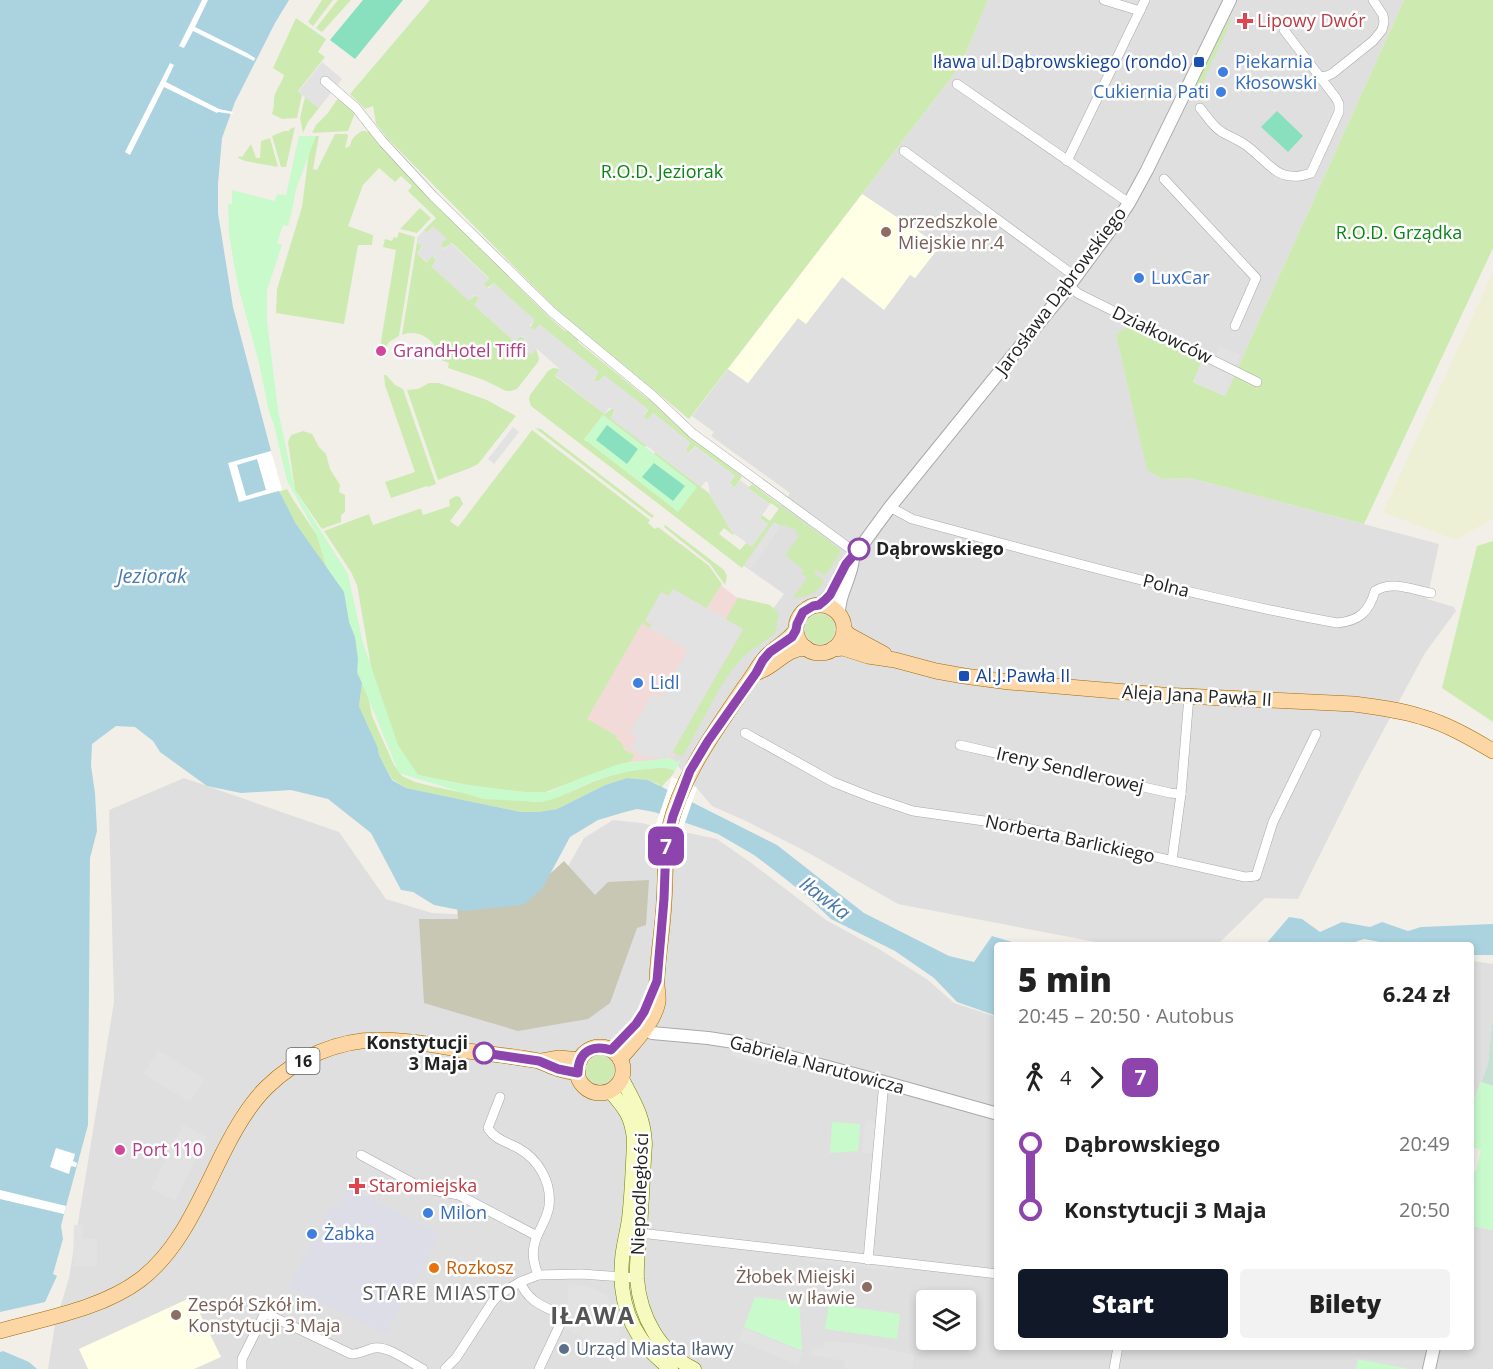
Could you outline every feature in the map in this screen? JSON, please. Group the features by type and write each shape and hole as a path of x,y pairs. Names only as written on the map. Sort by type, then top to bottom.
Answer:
{"main road":[{"path":"616,1054 653,1014 658,1001 657,981 669,828 690,771 763,660 770,652 792,637 803,612 819,605 831,608 842,623 842,638 833,649 819,653 812,652 801,643 796,630"},
{"name":"Aleja Jana Pawła II","path":"842,623 849,635 895,660"},
{"path":"756,673 771,666 791,651 806,648"},
{"name":"Aleja Jana Pawła II","path":"833,649 843,648 868,656 895,660 955,675 1010,682 1189,696 1354,704 1383,708 1424,717 1456,730 1493,751"},
{"name":"16","path":"0,1331 100,1302 128,1288 150,1272 178,1237 236,1128 253,1103 277,1078 304,1060 335,1046 351,1042 381,1040 442,1046 539,1061 558,1069 579,1066"},
{"path":"602,1047 616,1054 623,1065 622,1079 617,1086 602,1093 586,1088 580,1081 579,1066 585,1053 593,1048 602,1047"},
{"name":"Niepodległości","path":"622,1079 640,1114 644,1128 637,1278 642,1305 658,1340 676,1358 694,1369"},
{"name":"Niepodległości","path":"610,1091 629,1115 634,1140 629,1220 623,1249 621,1277 625,1303 633,1327 647,1349 671,1369"}],"street":[{"path":"1104,0 1140,11"},
{"path":"1067,161 1145,0"},
{"name":"Jarosława Dąbrowskiego","path":"819,605 830,595 846,564 890,507 1106,237 1129,203 1147,170 1230,0"},
{"path":"1320,76 1333,73 1373,41 1382,30 1383,15 1372,0"},
{"path":"1200,108 1221,132 1246,146 1273,170 1286,176 1299,177 1311,172 1339,111 1339,104 1284,30"},
{"path":"326,81 356,108 383,142 434,196 552,312 652,395 692,433 855,555"},
{"path":"957,84 1129,203"},
{"name":"Działkowców","path":"904,151 1072,282 1079,294 1257,382"},
{"path":"1164,179 1256,278 1235,326"},
{"name":"Polna","path":"890,507 912,519 1171,588 1337,623 1358,618 1366,611 1375,591 1380,588 1397,586 1431,592"},
{"name":"Jarosława Dąbrowskiego","path":"842,623 840,599 855,555"},
{"path":"1172,860 1181,794 1189,696"},
{"name":"Norberta Barlickiego","path":"745,733 833,782 913,811 1013,825 1245,877 1256,876 1273,822 1316,734"},
{"name":"Ireny Sendlerowej","path":"960,745 1181,794"},
{"name":"Gabriela Narutowicza","path":"640,1027 652,1033 664,1035 734,1042 994,1113"},
{"path":"868,1260 884,1082"},
{"path":"501,1097 488,1128 492,1135 521,1150 542,1170 549,1187 549,1207 532,1254 538,1275"},
{"path":"361,1155 422,1188 459,1195 537,1236"},
{"path":"640,1233 994,1274"},
{"name":"Niepodległości","path":"445,1369 456,1358 493,1301 520,1282 538,1275 580,1274 637,1278"},
{"path":"520,1282 531,1299 564,1316 539,1369"},
{"path":"242,1369 242,1359 265,1314 351,1354 383,1348 423,1369"},
{"path":"1114,1369 1117,1350"},
{"path":"1429,1369 1433,1350"}],"shaded area":[{"path":"988,0 1404,0 1225,396 1202,362 1116,335 1148,470 1162,479 1190,478 1439,544 1427,599 1454,607 1456,611 1425,653 1361,772 1298,899 1265,898 1220,942 1095,942 898,904 807,852 712,806 672,759 713,689 784,594 740,563 790,493 711,436 714,432 692,416 728,369 748,383 798,318 806,324 842,277 911,275 915,278 940,246 862,194 961,65"},
{"path":"322,62 342,79 319,108 298,92"},
{"path":"862,194 940,246 915,278 910,275 884,310 842,277 806,324 798,318 748,383 728,369"},
{"path":"433,226 447,239 441,246 445,249 451,243 489,279 484,284 487,288 494,283 535,320 530,328 534,330 540,325 599,372 594,380 599,382 604,375 648,409 644,415 647,420 653,413 690,442 686,450 690,453 695,446 735,476 730,485 735,487 740,480 770,504 760,518 768,524 752,547 732,532 710,495 708,482 701,487 610,418 615,412 612,408 609,408 605,414 555,375 560,369 537,349 531,355 520,346 525,339 521,336 515,342 474,305 479,299 476,295 469,301 431,266 436,260 434,256 427,262 417,253 422,246 417,242 417,238 423,231 427,232"},
{"path":"1493,272 1493,519 1455,540 1383,512"},
{"path":"1220,346 1240,355 1235,366 1215,357"},
{"path":"1202,362 1234,377 1225,396 1193,382"},
{"path":"513,427 519,432 494,464 488,459"},
{"path":"774,522 781,526 751,569 745,564"},
{"path":"681,544 709,566 723,587 736,597 770,605 713,689 672,759 631,762 635,755 578,723"},
{"path":"673,589 743,629 669,758 645,757 631,749 637,737 630,732 652,694 660,698 688,650 650,628 652,624 645,621 661,592 668,596"},
{"path":"184,778 339,832 386,899 432,913 474,915 567,868 584,838 613,820 641,823 717,839 826,920 879,949 928,980 954,1003 994,1016 994,1350 1474,1350 1474,1226 1493,1230 1493,1369 48,1369 55,1324 69,1278 114,1002 109,810"},
{"path":"564,861 595,895 608,882 649,880 646,925 637,928 610,1003 588,1019 518,1031 424,1003 419,919 458,919 454,862 542,881"},
{"path":"1474,961 1493,964 1493,1017 1488,1063 1474,1100"},
{"path":"1493,1017 1493,1086 1481,1082 1488,1063"},
{"path":"734,1042 772,1052 768,1065 731,1056"},
{"path":"158,1050 205,1079 190,1102 143,1074"},
{"path":"865,1120 880,1121 876,1154 862,1153"},
{"path":"183,1125 207,1137 175,1201 151,1189"},
{"name":"STARE MIASTO","path":"349,1186 441,1235 386,1334 288,1287 331,1205 338,1208"},
{"path":"74,1225 83,1225 82,1238 97,1239 97,1266 73,1267"},
{"path":"807,1253 895,1263 894,1271 806,1261"},
{"path":"569,1284 588,1287 607,1295 621,1328 614,1353 564,1328 573,1312 567,1308"},
{"name":"Zespół Szkół im. Konstytucji 3 Maja","path":"192,1297 221,1357 194,1369 88,1369 79,1349"},
{"path":"743,1328 803,1353 798,1365 738,1340"},
{"path":"824,1341 864,1344 914,1355 913,1369 845,1369 844,1361 811,1355 812,1347 823,1349"}],"green space":[{"path":"322,0 333,0 313,26 308,22"},
{"path":"338,0 351,0 322,32 316,28"},
{"path":"363,0 403,0 355,59 330,40"},
{"name":"R.O.D. Jeziorak","path":"430,0 988,0 961,65 689,419 556,309 387,138 376,124 373,106 365,109 350,94"},
{"name":"R.O.D. Grządka","path":"1404,0 1493,0 1493,248 1364,524 1190,478 1162,479 1147,470 1116,335 1128,326 1190,354 1193,359 1202,362 1193,382 1225,396"},
{"path":"1231,17 1231,21 1197,95 1195,85"},
{"path":"296,18 326,39 318,52 325,57 298,91 302,95 297,118 282,119 272,114 275,94 284,75 273,68"},
{"path":"305,97 319,108 303,133 300,118"},
{"path":"338,98 355,113 348,131 312,133 316,125"},
{"path":"1277,111 1303,136 1288,152 1261,127"},
{"path":"295,127 286,167 281,167 272,136"},
{"path":"362,131 369,132 415,182 548,316 565,331 578,338 578,342 653,403 679,428 742,476 736,486 733,487 730,483 735,476 695,446 689,453 686,450 690,443 653,413 647,420 643,417 648,410 604,376 598,382 594,380 598,372 540,325 534,330 530,328 534,321 494,283 487,288 484,284 489,278 452,243 444,248 441,246 442,243 423,231 436,218 408,191 412,186 401,176 395,182 379,168 363,185 348,226 373,235 372,245 358,245 344,324 276,313 277,289 302,207 311,136 319,136 313,169 317,170 335,134 347,134 345,148 350,146 354,137"},
{"path":"299,136 316,136 296,189 288,226 283,225 277,243 282,245 267,290 267,320 278,410 295,490 348,574 363,643 398,745 418,775 467,785 524,792 549,792 620,764 669,758 677,762 681,760 675,771 661,768 626,772 591,782 542,802 483,799 399,773 361,681 316,533 287,481 238,286 229,235 228,204 232,204 232,190 275,201 277,194 286,195"},
{"path":"270,138 278,167 238,158 242,157 251,144 256,158 260,158 261,141"},
{"path":"420,208 431,218 417,233 400,229"},
{"path":"399,232 415,237 399,336 382,350 381,341 396,250 383,247 385,239 392,241 394,237 397,238"},
{"path":"417,242 422,246 417,253 426,262 433,256 436,260 432,267 469,300 476,295 479,299 474,305 515,342 520,336 525,339 520,346 536,349 538,362 517,389 506,391 484,380 448,368 449,363 441,360 431,341 416,333 402,335"},
{"path":"553,368 560,369 555,376 605,414 612,408 615,410 611,418 648,446 644,447 603,415 584,440 696,487 654,454 655,452 709,493 734,534 724,528 719,534 740,550 746,543 752,546 768,524 760,518 762,515 770,521 779,509 748,488 752,484 840,549 840,553 827,573 824,575 816,570 814,573 822,578 823,582 820,587 810,594 792,599 807,578 801,574 804,570 785,555 799,536 793,527 791,529 774,522 742,568 531,406 530,395 548,371"},
{"path":"384,375 403,389 436,484 391,498 385,482 415,472 385,385"},
{"path":"429,383 439,383 487,400 516,416 478,464 438,480 407,390 418,389"},
{"path":"603,415 697,487 678,512 584,439"},
{"path":"607,425 638,449 627,464 596,440"},
{"path":"535,428 541,429 654,516 652,518"},
{"path":"532,430 650,520 648,523 655,529 658,527 709,566 722,584 702,615 673,589 669,596 661,592 645,621 652,625 650,628 642,623 587,719 617,736 616,739 621,742 624,749 635,755 631,762 543,793 467,785 418,775 409,770 378,707 357,585 324,531 369,514 373,525 419,509 423,515 450,506 449,500 456,496 460,497 463,504 450,521 458,527"},
{"path":"303,431 312,434 326,454 330,469 340,485 339,492 345,495 345,512 341,515 341,522 322,529 295,490 288,442 291,435"},
{"path":"654,463 685,486 673,501 642,477"},
{"path":"287,489 327,550 350,599 372,716 394,765 402,776 415,782 464,793 535,802 556,798 595,781 625,772 661,768 672,769 674,773 661,788 658,784 648,780 627,778 605,785 557,809 538,812 521,812 406,788 392,779 379,755 359,706 362,683 357,673 358,659 279,492"},
{"path":"665,525 724,570 727,576 725,585 710,564 664,527"},
{"path":"1493,541 1493,722 1442,688 1477,546"},
{"path":"738,598 770,605 779,613 775,634 745,655 732,670 682,757 672,752 743,630 729,621 722,626"},
{"path":"820,614 831,618 835,629 831,640 820,644 809,640 805,629 809,618"},
{"path":"600,1056 610,1060 614,1070 610,1080 600,1084 590,1080 586,1070 590,1060"},
{"path":"1481,1082 1493,1086 1493,1230 1474,1226 1474,1172 1481,1150 1474,1148 1474,1100"},
{"path":"832,1122 860,1124 858,1151 830,1153"},
{"path":"755,1297 799,1302 802,1351 744,1327"},
{"path":"829,1304 900,1314 897,1339 825,1329"},
{"path":"1358,1359 1409,1369 1356,1369"}],"water":[{"name":"Jeziorak","path":"0,0 289,0 235,102 222,138 218,213 233,307 271,451 279,491 296,524 344,592 349,622 355,637 357,673 362,683 359,706 392,780 406,788 521,812 538,812 557,809 605,785 627,778 648,780 777,845 864,913 949,956 974,962 992,936 1012,942 994,942 994,1015 957,1002 934,978 895,951 831,919 808,897 754,855 718,834 654,812 637,809 598,820 570,837 542,889 523,905 464,911 434,905 413,892 401,890 371,833 328,799 291,790 241,793 207,786 160,752 153,741 135,727 116,726 92,744 91,766 97,831 90,858 88,1125 61,1226 63,1239 53,1274 57,1276 45,1302 0,1312"},
{"path":"1289,917 1302,919 1320,932 1342,922 1370,927 1382,922 1408,931 1421,927 1493,924 1493,955 1474,955 1474,942 1380,942 1364,939 1355,942 1268,942"},
{"path":"3,1351 29,1362 37,1369 0,1369 0,1352"}],"pier":[{"path":"202,0 208,0 195,27 247,53 255,58 254,61 193,31 184,48 179,46"},
{"path":"170,63 174,65 166,82 219,109 233,112 232,114 217,113 164,87 130,155 125,152"},
{"path":"271,451 282,490 239,502 228,463","holes":["257,459 266,490 246,496 237,465"]},
{"path":"672,777 697,788 682,831 656,824"},
{"path":"56,1148 75,1154 73,1161 77,1163 76,1167 71,1166 69,1174 50,1167"},
{"path":"0,1190 66,1206 64,1214 0,1199"}],"bus line":[{"name":"7","path":"484,1053 539,1061 558,1069 578,1073 580,1060 585,1053 593,1048 602,1047 611,1050 636,1024 644,1012 657,981 662,937 666,844 669,828 690,771 763,660 770,652 792,637 803,612 819,605 830,595 846,564 859,549"}],"place":[{"name":"Lipowy Dwór","path":"1245,21"},
{"name":"Iława ul.Dąbrowskiego (rondo)","path":"1199,62"},
{"name":"Piekarnia Kłosowski","path":"1223,72"},
{"name":"Cukiernia Pati","path":"1221,92"},
{"name":"przedszkole Miejskie nr.4","path":"886,232"},
{"name":"LuxCar","path":"1139,278"},
{"name":"GrandHotel Tiffi","path":"381,351"},
{"name":"Dąbrowskiego","path":"859,549"},
{"name":"Al.J.Pawła II","path":"964,676"},
{"name":"Lidl","path":"638,683"},
{"name":"Konstytucji 3 Maja","path":"484,1053"},
{"name":"Port 110","path":"120,1150"},
{"name":"Staromiejska","path":"357,1186"},
{"name":"Milon","path":"428,1213"},
{"name":"Żabka","path":"312,1234"},
{"name":"Rozkosz","path":"434,1268"},
{"name":"Żłobek Miejski w Iławie","path":"867,1287"},
{"name":"Zespół Szkół im. Konstytucji 3 Maja","path":"176,1315"},
{"name":"Urząd Miasta Iławy","path":"564,1349"}],"district":[{"name":"STARE MIASTO","path":"440,1293"},
{"name":"IŁAWA","path":"593,1316"}],"water label":[{"name":"Iławka","path":"825,898"}]}
